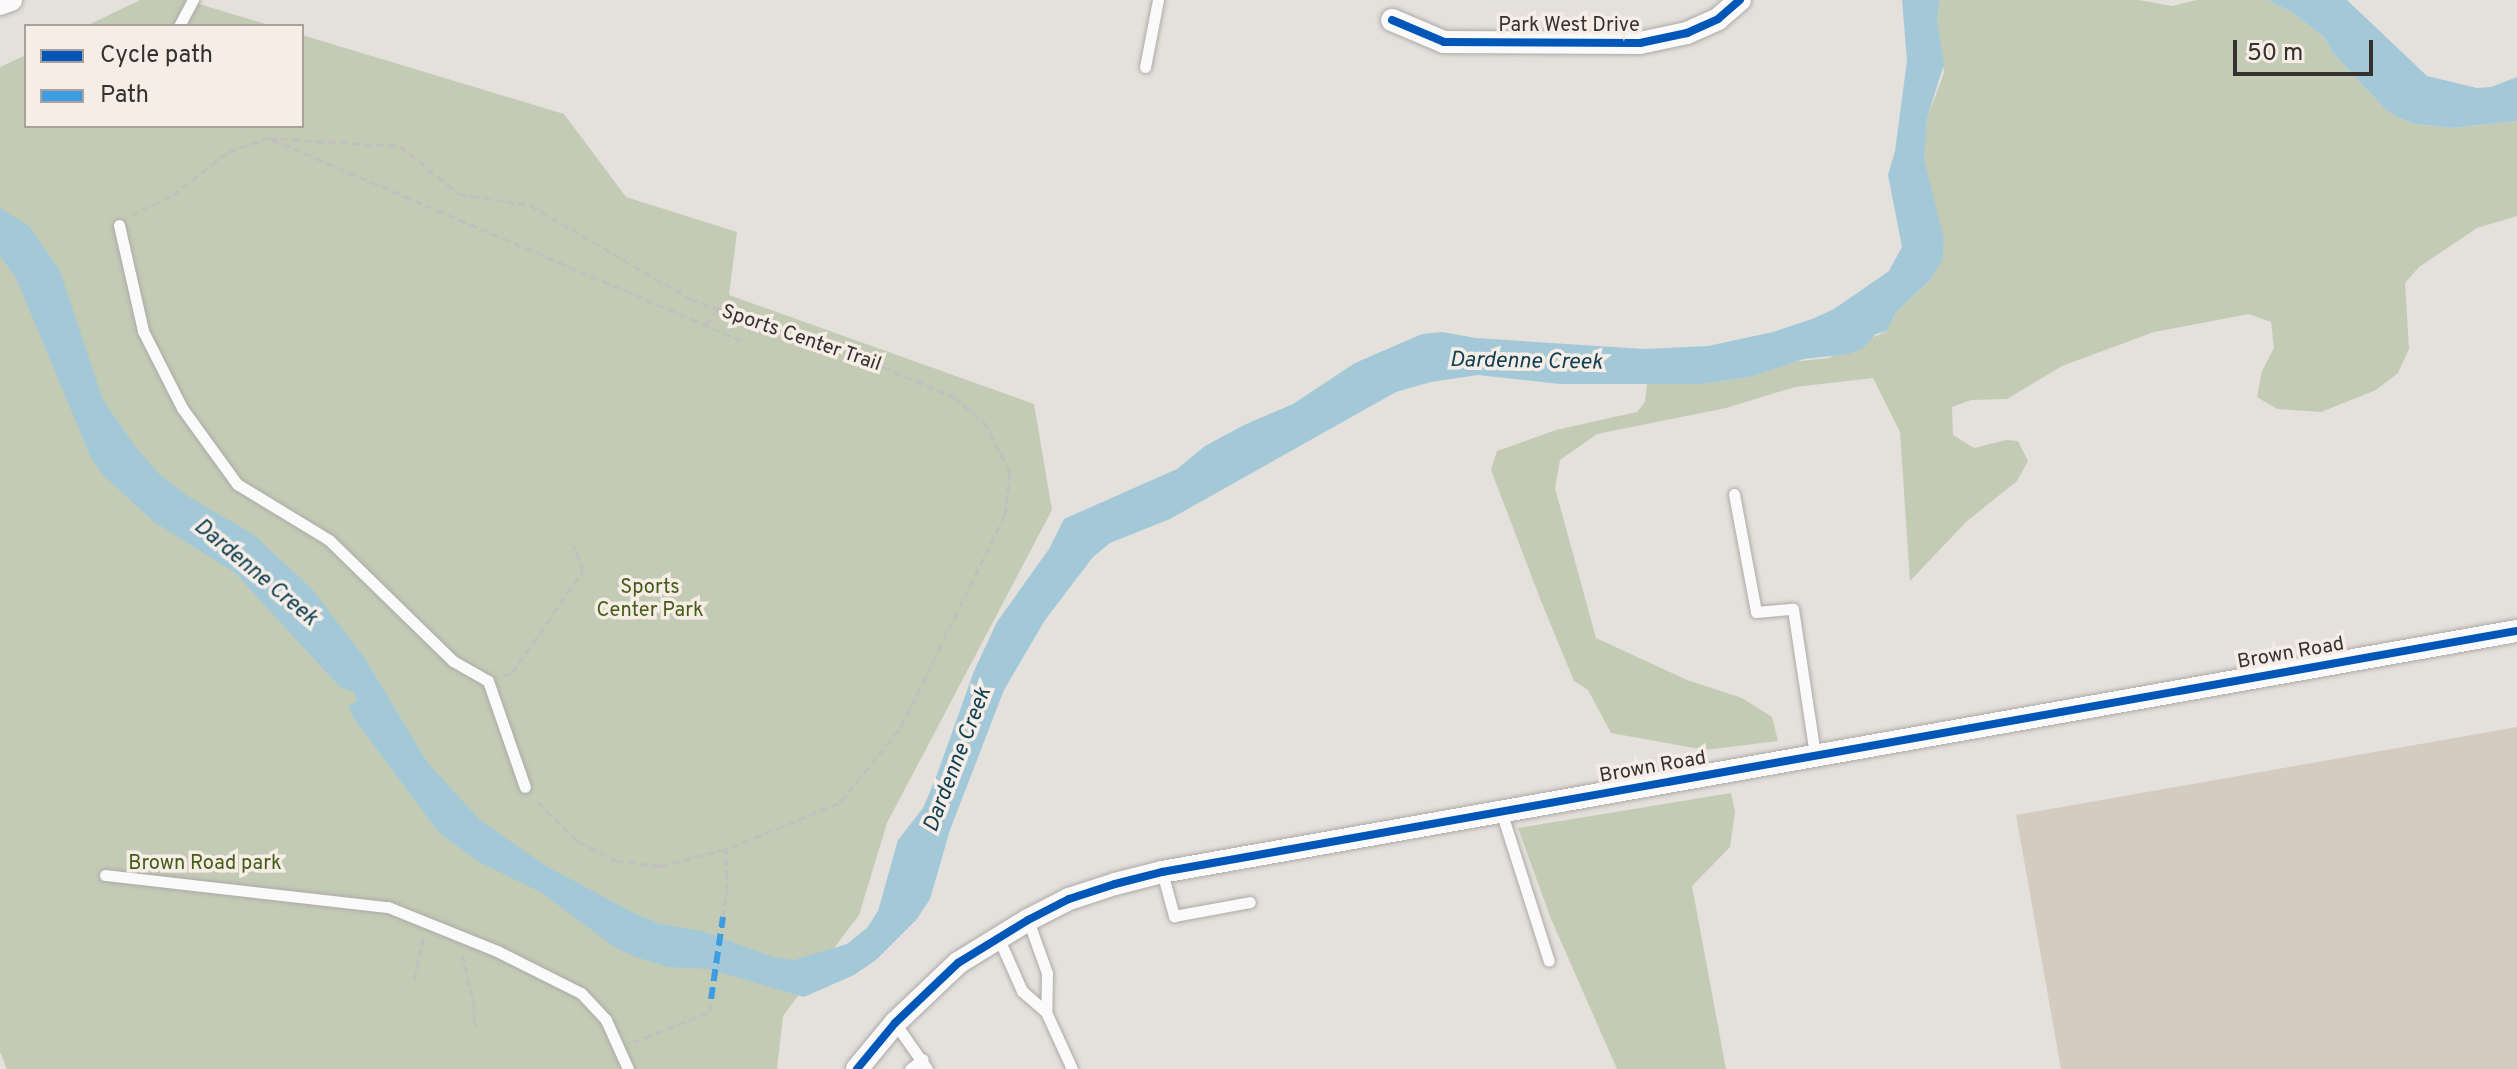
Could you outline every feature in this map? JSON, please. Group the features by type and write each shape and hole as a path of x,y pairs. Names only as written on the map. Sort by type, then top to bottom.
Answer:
{"street":[{"path":"0,4 11,0"},
{"name":"Park West Drive","path":"1392,20 1444,42 1640,43 1687,33 1718,19 1740,0"},
{"name":"Brown Road","path":"857,1069 895,1023 958,963 998,937 1069,899 1162,872 2517,631"}],"lane":[{"path":"180,24 193,0"},
{"path":"1145,67 1158,0"},
{"path":"119,225 143,331 182,408 237,484 329,540 453,661 488,681 525,787"},
{"path":"1734,494 1756,612 1793,609 1815,755"},
{"path":"1501,811 1549,961"},
{"path":"1162,872 1174,916 1250,902"},
{"path":"105,875 388,907 497,951 581,993 606,1020 628,1069"},
{"path":"1028,920 1047,973 1046,1012"},
{"path":"998,937 1022,991 1046,1012 1072,1069"},
{"path":"895,1023 925,1064 910,1069"}],"path":[{"path":"268,138 745,342"},
{"path":"706,325 718,309"},
{"path":"488,681 512,673 583,571 574,545"},
{"path":"723,917 726,849"},
{"path":"414,980 426,924"},
{"path":"457,937 474,1003 474,1025 478,1024"},
{"path":"618,1048 710,1012 711,999"}],"green space":[{"path":"140,0 186,0 265,24 90,24"},
{"path":"1940,0 2139,0 2172,6 2197,0 2267,0 2293,13 2324,37 2332,52 2386,110 2400,118 2415,124 2452,128 2517,121 2517,216 2477,228 2419,267 2405,283 2409,349 2398,373 2376,390 2321,412 2277,409 2257,397 2262,371 2274,348 2271,322 2249,314 2154,332 2062,366 2007,399 1971,400 1952,407 1953,435 1974,448 2006,440 2018,441 2028,461 2017,481 1967,521 1910,581 1900,432 1873,378 1795,387 1726,408 1597,434 1560,460 1555,488 1596,638 1687,680 1742,698 1772,717 1778,741 1705,750 1611,733 1588,690 1574,681 1541,601 1491,470 1497,451 1556,430 1637,412 1645,402 1647,383 1702,384 1750,377 1791,362 1829,358 1887,331 1896,312 1930,280 1937,219 1924,159 1927,118 1944,73 1937,20"},
{"name":"Sports Center Park","path":"304,36 564,114 626,197 737,232 729,295 1034,404 1052,510 887,823 859,915 783,1016 777,1069 7,1069 0,1052 0,67 24,56 24,128 304,128"},
{"path":"1731,793 1735,812 1730,847 1692,886 1726,1069 1617,1069 1551,919 1518,828"}],"water":[{"name":"Dardenne Creek","path":"1902,0 1940,0 1937,20 1944,64 1927,118 1924,159 1944,239 1942,261 1930,280 1896,312 1887,331 1876,334 1863,348 1849,354 1804,359 1750,377 1702,384 1560,384 1478,375 1431,382 1396,392 1170,519 1110,543 1093,557 1045,620 1004,690 950,830 930,899 917,919 876,960 854,975 804,997 708,969 668,967 633,956 613,946 542,893 479,862 439,833 353,717 349,705 357,701 354,692 340,687 235,573 154,522 103,475 91,458 16,278 0,256 0,208 29,226 60,271 103,400 135,446 159,474 189,497 253,534 313,590 366,660 427,762 480,820 546,866 636,914 658,923 705,932 773,957 794,960 847,944 867,928 878,911 898,840 923,808 974,671 997,622 1049,549 1064,519 1177,469 1205,446 1293,404 1355,363 1422,334 1442,332 1476,338 1644,349 1708,346 1773,332 1812,319 1834,309 1889,271 1902,247 1888,175 1895,151 1907,61"},
{"path":"2267,0 2347,0 2427,76 2477,88 2491,87 2517,77 2517,121 2452,128 2415,124 2400,118 2386,110 2332,52 2324,37 2293,13"}],"building":[{"path":"2517,727 2517,1069 2061,1069 2016,815"}],"marked path":[{"path":"711,999 723,917"}],"cycle path":[{"path":"1392,20 1444,42 1640,43 1687,33 1718,19 1740,0"},
{"path":"857,1069 895,1023 958,963 1069,899 1115,884 1162,872 2517,631"}],"park label":[{"name":"Brown Road park","path":"205,864"}]}
